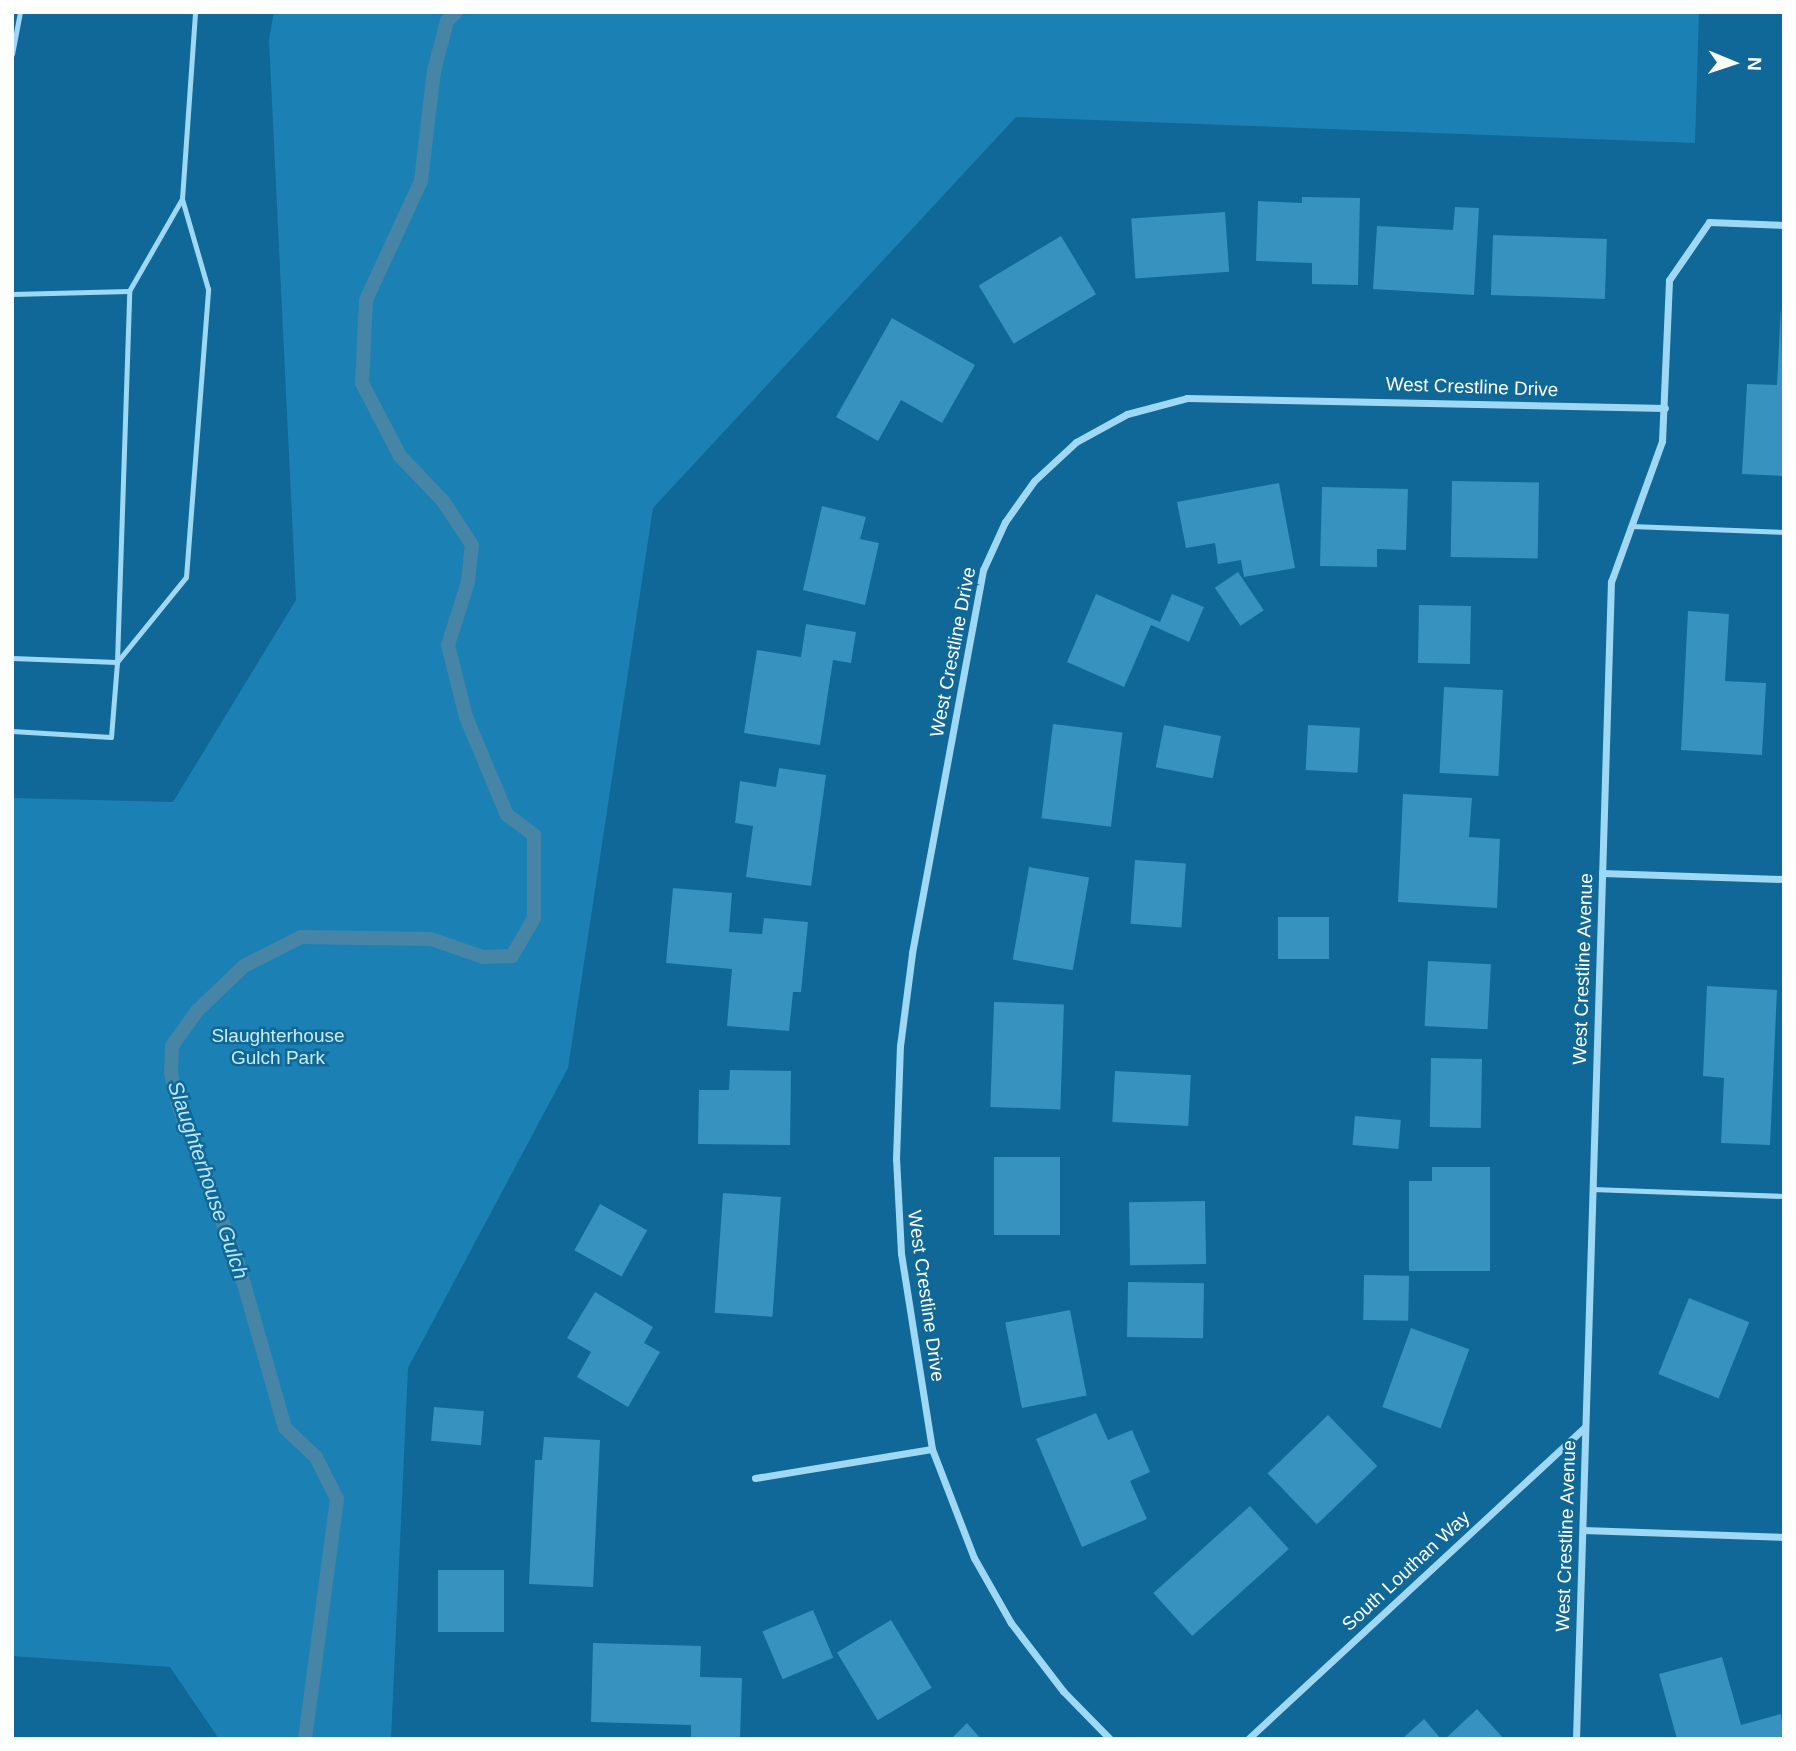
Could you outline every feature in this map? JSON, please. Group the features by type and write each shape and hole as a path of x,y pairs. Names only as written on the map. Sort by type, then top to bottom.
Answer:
{"street":[{"name":"West Crestline Avenue","path":"1576,1739 1611,582 1662,441 1669,280 1710,222 1784,225"},
{"name":"West Crestline Drive","path":"1110,1739 1063,1691 1011,1623 974,1558 932,1449 901,1253 896,1159 900,1046 912,953 983,570 1005,522 1034,481 1076,442 1127,414 1186,398 1665,408"},
{"path":"1602,873 1784,879"},
{"name":"South Louthan Way","path":"1248,1739 1586,1427"},
{"path":"755,1478 932,1449"},
{"path":"1583,1530 1784,1537"}],"lane":[{"path":"12,54 20,12"},
{"path":"117,662 186,578 208,289 182,199 195,12"},
{"path":"12,732 111,737 117,662 128,290 182,199"},
{"path":"12,294 128,290"},
{"path":"1631,526 1784,532"},
{"path":"12,658 117,662"},
{"path":"1592,1189 1784,1196"}],"green space":[{"name":"Slaughterhouse Gulch Park","path":"274,12 1699,12 1695,143 1016,117 653,508 568,1068 408,1368 391,1739 219,1739 170,1667 12,1656 12,798 173,802 296,600 269,40"}],"building":[{"path":"1302,197 1360,198 1358,285 1312,284 1312,263 1256,261 1258,201 1302,203"},
{"path":"1455,207 1479,208 1474,295 1373,289 1377,226 1453,230"},
{"path":"1225,212 1229,272 1135,278 1131,219"},
{"path":"1493,235 1607,239 1605,299 1491,295"},
{"path":"1061,236 1096,294 1014,344 979,285"},
{"path":"1781,305 1784,476 1742,474 1747,384 1777,385"},
{"path":"892,318 975,365 942,423 901,400 878,441 836,417"},
{"path":"1452,481 1539,483 1538,559 1451,557"},
{"path":"1279,483 1295,568 1244,577 1241,560 1218,564 1215,543 1186,548 1177,502"},
{"path":"1322,487 1408,489 1406,550 1377,549 1377,567 1320,566"},
{"path":"822,506 866,517 860,539 879,543 865,605 803,590"},
{"path":"1238,572 1264,610 1241,626 1215,588"},
{"path":"1096,594 1160,622 1172,594 1204,607 1189,642 1151,625 1124,687 1067,662"},
{"path":"1419,605 1471,606 1470,664 1418,663"},
{"path":"1688,611 1729,614 1725,681 1766,683 1762,755 1681,750"},
{"path":"806,624 856,632 851,663 833,660 820,745 744,733 757,650 801,657"},
{"path":"1444,687 1503,690 1498,776 1439,773"},
{"path":"1053,724 1122,733 1111,827 1041,818"},
{"path":"1164,725 1221,736 1213,778 1156,767"},
{"path":"1308,725 1360,728 1358,773 1306,770"},
{"path":"779,768 826,775 811,886 746,877 753,826 735,823 740,781 776,787"},
{"path":"1403,794 1472,798 1469,837 1500,839 1497,908 1398,902"},
{"path":"1135,860 1186,864 1181,927 1131,924"},
{"path":"1029,867 1089,878 1073,970 1013,960"},
{"path":"673,888 732,893 729,932 762,934 764,918 808,922 801,992 793,992 789,1031 727,1026 732,969 666,963"},
{"path":"1278,917 1329,917 1329,959 1278,959"},
{"path":"1428,961 1491,964 1488,1029 1425,1026"},
{"path":"1707,986 1777,990 1770,1145 1721,1143 1724,1078 1703,1076"},
{"path":"994,1002 1064,1004 1060,1109 990,1107"},
{"path":"1431,1058 1482,1059 1481,1128 1430,1127"},
{"path":"730,1070 791,1071 790,1145 698,1144 699,1090 729,1090"},
{"path":"1115,1071 1191,1075 1188,1126 1112,1122"},
{"path":"1355,1116 1401,1120 1398,1149 1352,1145"},
{"path":"994,1157 1060,1157 1060,1235 994,1235"},
{"path":"1432,1167 1490,1167 1490,1271 1409,1271 1409,1181 1432,1181"},
{"path":"723,1193 781,1197 772,1317 715,1313"},
{"path":"1205,1201 1206,1264 1130,1265 1129,1202"},
{"path":"600,1204 647,1230 622,1277 574,1250"},
{"path":"1364,1275 1409,1276 1408,1321 1363,1320"},
{"path":"1128,1282 1204,1283 1203,1338 1127,1337"},
{"path":"595,1292 653,1327 644,1343 660,1352 628,1407 577,1377 591,1352 567,1338"},
{"path":"1689,1298 1749,1322 1719,1398 1658,1374"},
{"path":"1070,1310 1087,1395 1022,1408 1005,1323"},
{"path":"1411,1328 1469,1349 1441,1428 1382,1407"},
{"path":"434,1407 484,1411 481,1445 431,1441"},
{"path":"1096,1413 1108,1440 1132,1430 1150,1472 1130,1481 1147,1519 1082,1547 1036,1439"},
{"path":"1328,1415 1377,1466 1317,1524 1268,1473"},
{"path":"544,1437 600,1440 593,1587 529,1584 535,1460 542,1460"},
{"path":"1250,1506 1289,1549 1192,1636 1153,1593"},
{"path":"438,1570 504,1570 504,1632 438,1632"},
{"path":"813,1610 833,1658 783,1679 762,1631"},
{"path":"891,1620 932,1688 878,1720 837,1652"},
{"path":"593,1643 701,1646 700,1677 742,1678 740,1739 691,1738 691,1725 591,1722"},
{"path":"1722,1657 1741,1725 1781,1714 1784,1739 1677,1739 1659,1674"},
{"path":"1477,1709 1504,1739 1445,1739"},
{"path":"1424,1719 1441,1739 1402,1739"},
{"path":"967,1723 981,1739 951,1739"}],"waterway":[{"name":"Slaughterhouse Gulch","path":"305,1739 337,1499 316,1457 285,1428 238,1263 178,1104 171,1074 172,1046 197,1011 244,966 301,937 431,939 483,957 512,956 534,918 534,835 507,815 466,717 448,645 468,582 472,545 443,501 400,456 362,383 366,300 421,181 434,71 447,21 456,12"}]}
